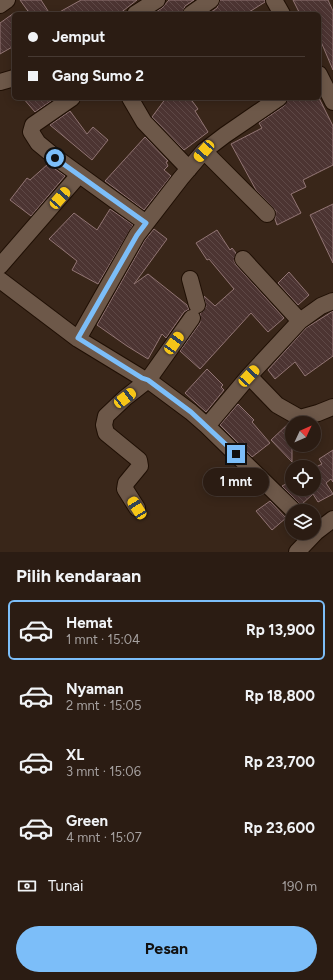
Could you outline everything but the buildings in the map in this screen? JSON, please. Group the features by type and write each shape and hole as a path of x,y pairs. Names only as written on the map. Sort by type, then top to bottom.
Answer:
{"street":[{"path":"0,4 7,0"},
{"path":"138,12 157,0"},
{"path":"194,12 211,0"},
{"path":"274,0 281,12"},
{"path":"321,78 333,102"},
{"path":"0,82 12,79"},
{"path":"69,100 33,125 31,132 38,143 55,158 146,223"},
{"path":"131,100 144,122 189,169"},
{"path":"78,338 137,235 189,169 204,151 276,100"},
{"path":"204,151 267,214"},
{"path":"0,266 79,175"},
{"path":"243,259 300,321"},
{"path":"137,508 125,489 126,483 140,466 139,460 106,433 104,425 106,416 125,398 148,380 194,312 190,279"},
{"path":"0,280 78,338 142,378 148,380 191,412 287,504"},
{"path":"207,426 249,376 300,321 321,306 333,301"},
{"path":"249,376 277,405 300,418 318,414 333,407"},
{"path":"321,527 333,519"},
{"path":"296,552 307,540"}],"route":[{"path":"55,158 146,223 137,235 78,338 142,378 148,380 191,412 236,454"}]}
